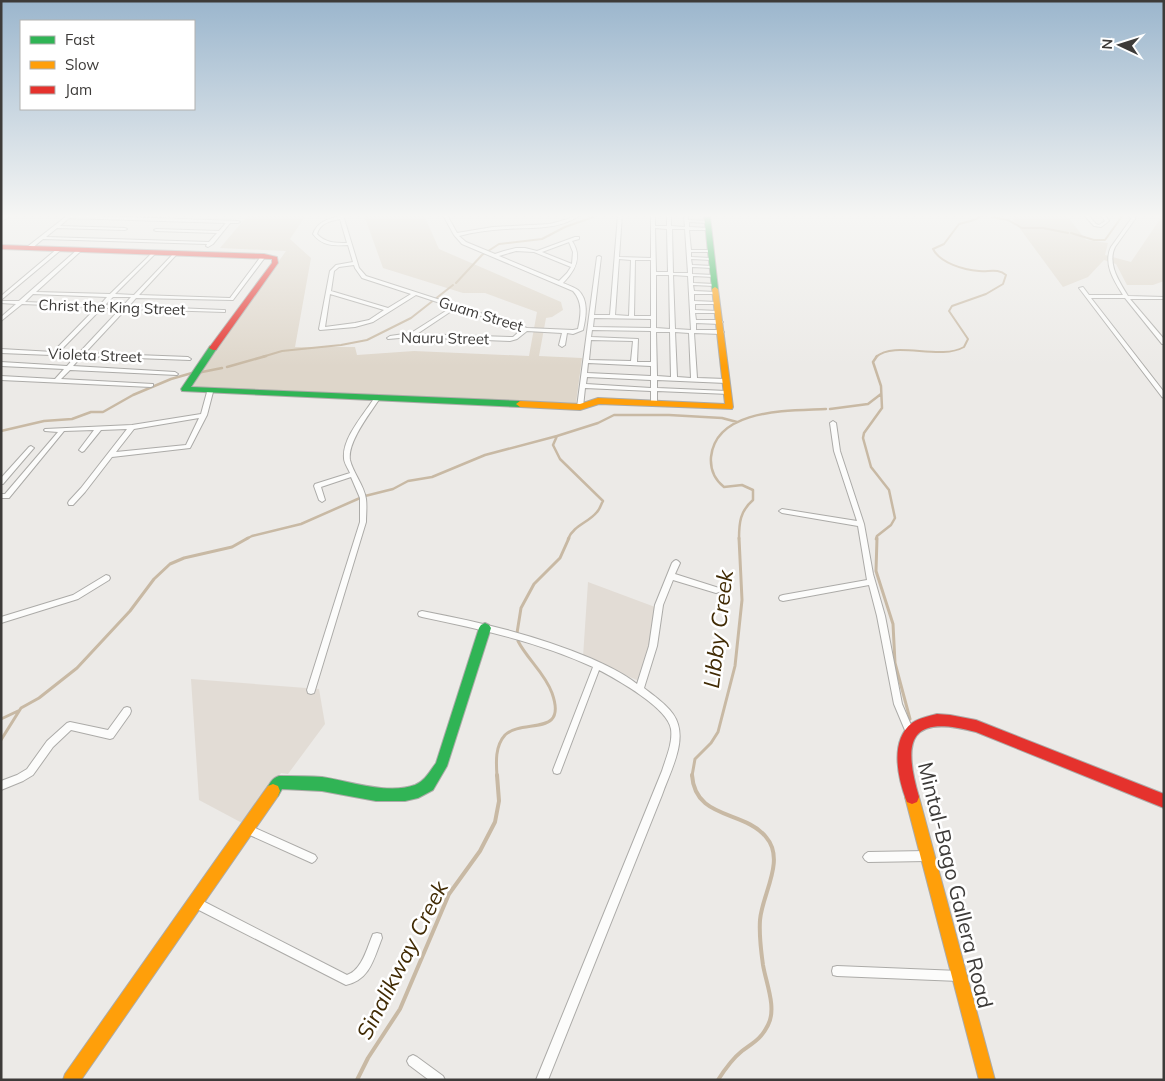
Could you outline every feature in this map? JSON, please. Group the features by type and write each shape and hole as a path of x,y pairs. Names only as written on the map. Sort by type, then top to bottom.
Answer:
{"street":[{"path":"1,300 41,265"},
{"path":"1,320 62,265"},
{"path":"55,353 141,265"},
{"path":"56,381 163,265"},
{"path":"32,292 231,299 257,265"},
{"path":"272,265 185,387 188,390 580,406 598,401 729,407 713,265"},
{"path":"346,265 333,269 322,329 363,324 414,294"},
{"name":"Guam Street","path":"356,265 360,274 364,277 526,329 579,331 584,304 582,296 575,290 560,283"},
{"path":"518,265 560,283 569,274 573,266"},
{"path":"580,406 598,265"},
{"path":"612,316 615,265"},
{"path":"632,317 634,265"},
{"path":"652,265 654,403"},
{"path":"671,265 674,378"},
{"path":"695,265 716,290"},
{"path":"698,265 716,290"},
{"path":"1111,265 1118,287 1164,344"},
{"path":"690,266 716,290"},
{"path":"690,266 694,379"},
{"path":"652,274 690,275 716,290"},
{"path":"691,284 716,290"},
{"path":"1081,288 1164,396"},
{"path":"1,290 12,290"},
{"path":"691,292 716,290"},
{"path":"692,302 716,290"},
{"path":"692,311 716,290"},
{"path":"693,321 716,290"},
{"path":"693,331 716,290"},
{"path":"328,292 388,310"},
{"path":"1087,296 1164,298"},
{"name":"Christ the King Street","path":"1,300 20,303 223,311"},
{"path":"411,335 455,307"},
{"path":"592,316 653,318"},
{"path":"591,328 693,331"},
{"name":"Nauru Street","path":"390,338 411,335 510,339 515,338 526,329"},
{"path":"562,345 565,331"},
{"path":"589,338 636,340 634,363"},
{"name":"Violeta Street","path":"1,351 188,359"},
{"path":"586,361 653,364"},
{"path":"1,364 175,374"},
{"path":"584,375 726,381"},
{"path":"1,378 151,385"},
{"path":"583,386 727,393"},
{"path":"110,455 188,447 204,415 210,392"},
{"path":"312,690 363,522 363,498 347,459 349,446 377,398"},
{"path":"47,430 132,427 204,415"},
{"path":"832,423 837,451 861,524 871,582 881,616 898,704 910,732 917,726 932,720 943,719 964,723 1061,758 1164,802"},
{"path":"71,503 132,427"},
{"path":"82,450 99,428"},
{"path":"1,496 6,496 63,429"},
{"path":"1,482 31,448"},
{"path":"322,500 317,486 353,474"},
{"path":"782,511 861,524"},
{"path":"640,688 653,646 659,605 676,563"},
{"path":"671,576 716,590"},
{"path":"1,620 75,597 106,578"},
{"path":"783,598 871,582"},
{"path":"422,614 485,628 549,647 614,673 640,688 669,715 676,731 675,741 657,795 543,1079"},
{"path":"72,1080 279,782 321,784 382,794 406,793 427,786 434,779 441,766 485,628"},
{"path":"558,770 597,666"},
{"path":"1,786 30,772 50,744 70,726 110,735 127,711"},
{"name":"Mintal-Bago Gallera Road","path":"910,732 903,752 904,765 988,1080"},
{"path":"246,829 312,858"},
{"path":"868,857 927,856"},
{"path":"195,902 346,980 353,980 360,975 377,938"},
{"path":"837,971 960,976"},
{"path":"413,1061 439,1080"}],"shaded area":[{"path":"276,265 310,265 295,347 355,347 357,355 414,351 529,356 537,312 485,293 463,293 383,268 382,265 477,265 561,302 563,310 552,317 546,318 539,356 582,358 576,403 188,388"},
{"path":"1047,265 1099,265 1088,277 1063,287"},
{"path":"1117,265 1164,265 1164,281 1153,285 1127,285"},
{"path":"588,582 655,607 652,621 655,626 639,681 583,657"},
{"path":"191,679 319,689 325,724 288,774 281,773 244,824 199,800"}],"waterway":[{"path":"456,283 472,265"},
{"name":"Libby Creek","path":"877,357 884,352 894,350 942,352 954,351 964,347 968,339 949,311 952,306 986,294 1003,284 1006,275 997,271 979,271 956,265"},
{"path":"262,357 282,351 341,345 367,340 411,318 453,285"},
{"path":"227,367 266,356"},
{"path":"876,539 877,536 891,525 895,518 889,490 871,467 863,438 864,433 882,408 881,386 873,362 877,357"},
{"path":"197,373 222,368"},
{"path":"1,431 44,421 72,419 91,412 103,412 133,395 171,379 192,373"},
{"name":"Libby Creek","path":"830,409 868,404 881,394"},
{"name":"Libby Creek","path":"739,538 741,518 745,508 753,500 753,490 742,485 724,487 718,481 713,474 711,462 716,441 726,429 756,415 793,410 826,409"},
{"name":"Sinalikway Creek","path":"557,436 598,423 614,415 669,415 722,418 737,422"},
{"path":"365,496 393,489 408,481 432,477 485,455 557,436"},
{"name":"Sinalikway Creek","path":"557,436 553,445 560,459 603,501 597,512 577,527 568,539"},
{"path":"248,538 301,524 360,498"},
{"path":"1,740 21,708 39,698 77,668 130,611 154,579 170,564 184,558 232,547 248,538"},
{"name":"Sinalikway Creek","path":"517,633 521,608 534,584 560,558 569,538"},
{"name":"Libby Creek","path":"692,775 695,759 711,743 718,732 735,666 742,600 739,538"},
{"path":"877,538 876,571 893,624 895,663 910,719"},
{"name":"Sinalikway Creek","path":"497,776 496,760 498,749 505,735 513,730 549,722 554,716 555,707 549,686 518,641"},
{"path":"1,719 18,711"},
{"name":"Sinalikway Creek","path":"357,1080 368,1058 400,1009 449,894 480,851 495,822 499,801 497,775"},
{"name":"Libby Creek","path":"692,775 695,789 702,800 722,813 757,828 772,846 774,856 771,877 760,920 760,943 771,1003 770,1018 763,1034 735,1057 718,1080"}],"traffic: fast":[{"path":"712,265 715,289"},
{"path":"213,348 185,389 520,404"},
{"path":"273,791 279,782 322,784 376,794 405,794 418,791 428,785 441,766 485,628"}],"traffic: slow":[{"path":"520,404 580,407 598,401 729,407 715,289"},
{"path":"71,1080 273,791"},
{"path":"912,797 987,1080"}],"traffic: jam":[{"path":"213,348 273,265"},
{"path":"912,797 904,762 905,747 909,735 916,727 926,722 950,720 976,726 1164,801"}]}
